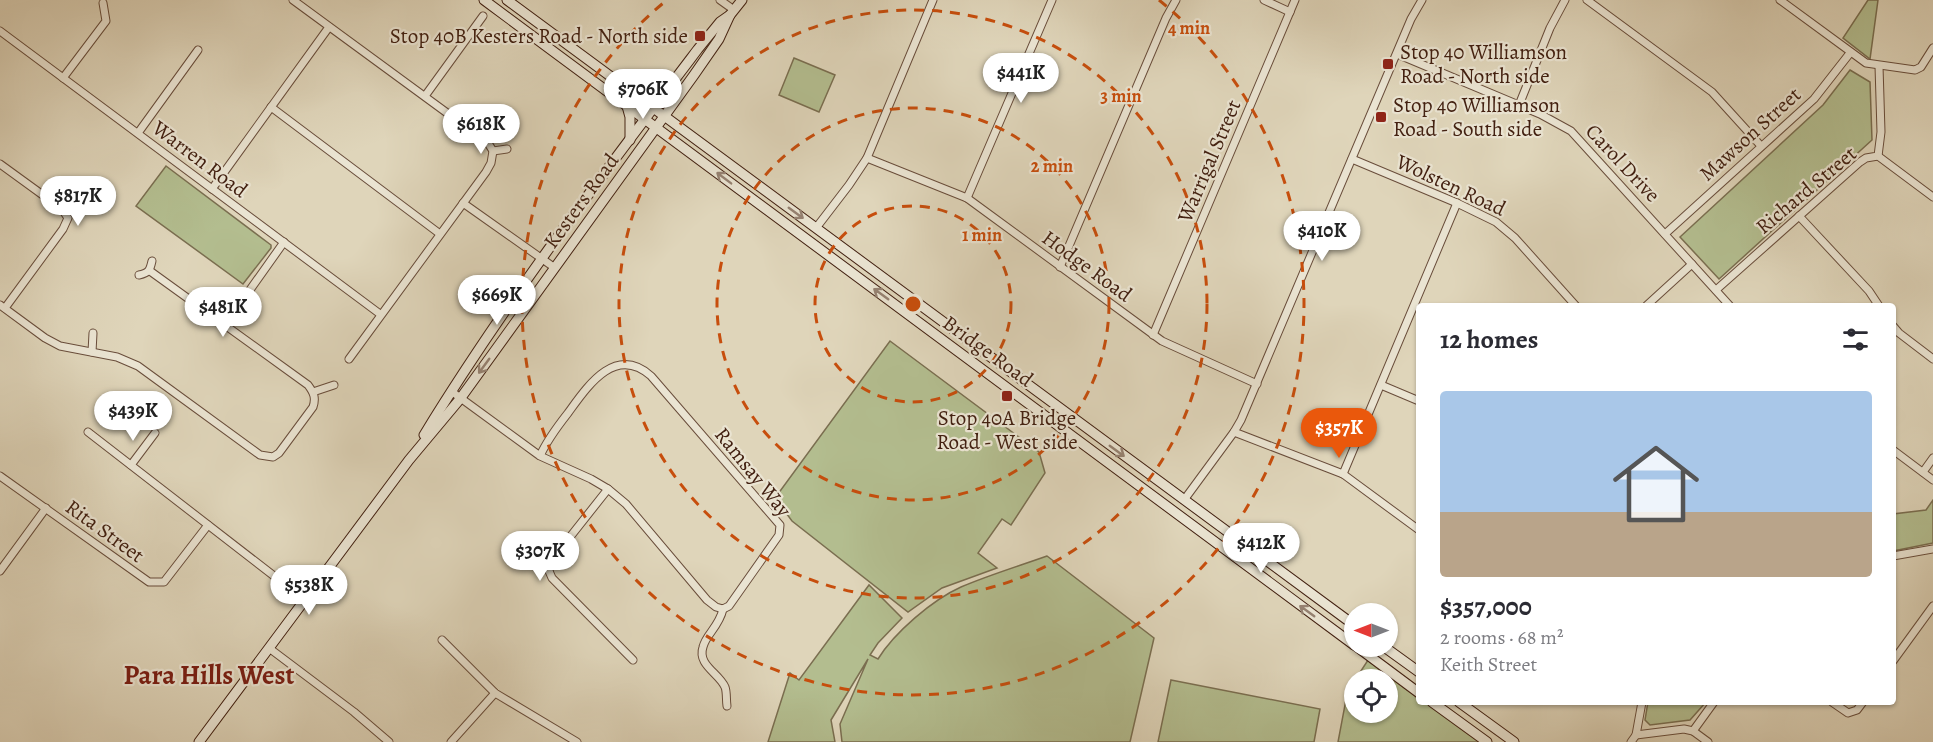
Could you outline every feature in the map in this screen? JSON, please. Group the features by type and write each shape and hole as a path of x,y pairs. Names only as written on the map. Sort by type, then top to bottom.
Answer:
{"main road":[{"name":"Bridge Road","path":"484,0 1344,638"},
{"name":"Bridge Road","path":"507,0 1344,618"},
{"name":"Kesters Road","path":"199,742 409,460 460,399 664,116 718,39 742,0"},
{"name":"Kesters Road","path":"409,460 451,391 542,260 711,32 732,13"},
{"path":"627,106 630,117 630,140"},
{"path":"808,240 816,228"},
{"path":"1063,429 1070,417"},
{"path":"1174,512 1184,500"},
{"path":"1282,592 1291,579"},
{"name":"Bridge Road","path":"1370,657 1416,691"},
{"path":"1398,657 1416,670"},
{"path":"1436,705 1486,742"},
{"path":"1464,705 1514,742"}],"street":[{"path":"293,0 488,143 494,151"},
{"path":"720,0 732,13"},
{"path":"967,198 1052,0"},
{"path":"1060,267 1166,18 1176,0"},
{"path":"1264,0 1290,12"},
{"name":"Warrigal Street","path":"1153,335 1295,0"},
{"path":"1184,500 1234,432 1257,384 1411,19 1422,0"},
{"path":"1519,105 1547,36 1565,0"},
{"path":"1587,0 1712,92 1761,146"},
{"path":"1780,0 1866,63 1915,70 1921,67 1933,48"},
{"path":"816,228 844,193 867,158 930,1"},
{"path":"63,78 106,21 103,3"},
{"path":"425,96 483,16"},
{"path":"212,189 329,27"},
{"name":"Warren Road","path":"0,31 380,314"},
{"path":"138,134 198,50"},
{"name":"Mawson Street","path":"1665,234 1814,99 1850,53"},
{"name":"Carol Drive","path":"1397,54 1519,105 1556,122 1575,135 1727,303"},
{"name":"Richard Street","path":"1716,290 1860,162 1866,158 1878,156 1881,132 1879,66"},
{"path":"271,107 440,234"},
{"path":"494,151 507,148"},
{"path":"349,359 491,163 494,151"},
{"path":"1878,156 1933,197"},
{"name":"Hodge Road","path":"867,158 967,198 1168,345 1257,384"},
{"name":"Wolsten Road","path":"1352,159 1489,218 1510,233 1573,303"},
{"path":"0,164 62,209 68,218 63,229 2,307 60,346 117,357 138,366 260,455 273,457 279,453 313,407 315,401 313,392 308,385 150,271"},
{"path":"463,203 555,268"},
{"path":"1419,303 1457,203"},
{"path":"1799,216 1869,291 1877,303"},
{"path":"225,325 284,242"},
{"path":"150,271 152,261"},
{"path":"1649,303 1692,264"},
{"path":"139,275 150,271"},
{"path":"1343,474 1416,309"},
{"path":"1896,330 1933,359"},
{"path":"92,352 93,333"},
{"name":"Ramsay Way","path":"540,456 546,443 598,375 611,367 628,364 644,370 780,525 779,536 735,600 723,609 721,621 702,647 702,654 708,667 726,689 727,706"},
{"path":"313,392 334,385"},
{"path":"1381,386 1416,400"},
{"path":"451,391 540,456 608,489 626,504 707,600 723,609"},
{"path":"88,432 305,600"},
{"path":"1234,432 1343,474 1416,528"},
{"path":"131,465 155,433"},
{"path":"1896,452 1933,480"},
{"path":"1923,472 1933,459"},
{"name":"Rita Street","path":"0,476 148,582 164,582 208,525"},
{"path":"608,489 551,561 549,571 552,578 633,660"},
{"path":"0,571 46,508"},
{"path":"1896,555 1933,549"},
{"path":"1896,657 1933,606"},
{"path":"442,640 495,693 577,742"},
{"path":"269,648 354,712 389,742"},
{"path":"451,742 495,693"},
{"path":"1631,742 1636,735 1641,705"},
{"path":"1693,730 1712,705"},
{"path":"1836,705 1848,713 1857,710 1861,705"},
{"path":"1636,735 1684,729 1693,730 1708,742"}],"green space":[{"path":"1868,0 1878,0 1870,59 1843,38"},
{"path":"794,58 835,75 819,112 779,95"},
{"path":"1850,70 1870,82 1872,140 1719,279 1680,237 1823,105"},
{"path":"166,166 271,245 243,284 136,206"},
{"path":"890,341 1039,452 1045,473 1011,525 1002,519 978,553 997,568 942,588 908,612 792,521 775,498"},
{"path":"1933,500 1933,543 1896,550 1896,514 1926,510"},
{"path":"1047,556 1154,638 1130,742 842,742 840,724 868,659 831,720 835,742 768,742 790,673 799,680 869,585 902,618 870,655 878,659 904,628 938,600 982,578"},
{"path":"1370,657 1387,669 1362,669"},
{"path":"1398,677 1416,690 1416,705 1436,705 1487,742 1338,742 1344,710 1344,723 1398,723"},
{"path":"1171,680 1320,709 1314,742 1158,742"},
{"path":"1648,705 1703,705 1690,720 1650,725 1645,720"}],"place":[{"name":"Stop 40B Kesters Road - North side","path":"700,36"},
{"name":"Stop 40 Williamson Road - North side","path":"1388,64"},
{"name":"Stop 40 Williamson Road - South side","path":"1381,117"},
{"name":"Stop 40A Bridge Road - West side","path":"1007,396"}],"district":[{"name":"Para Hills West","path":"209,675"}]}
